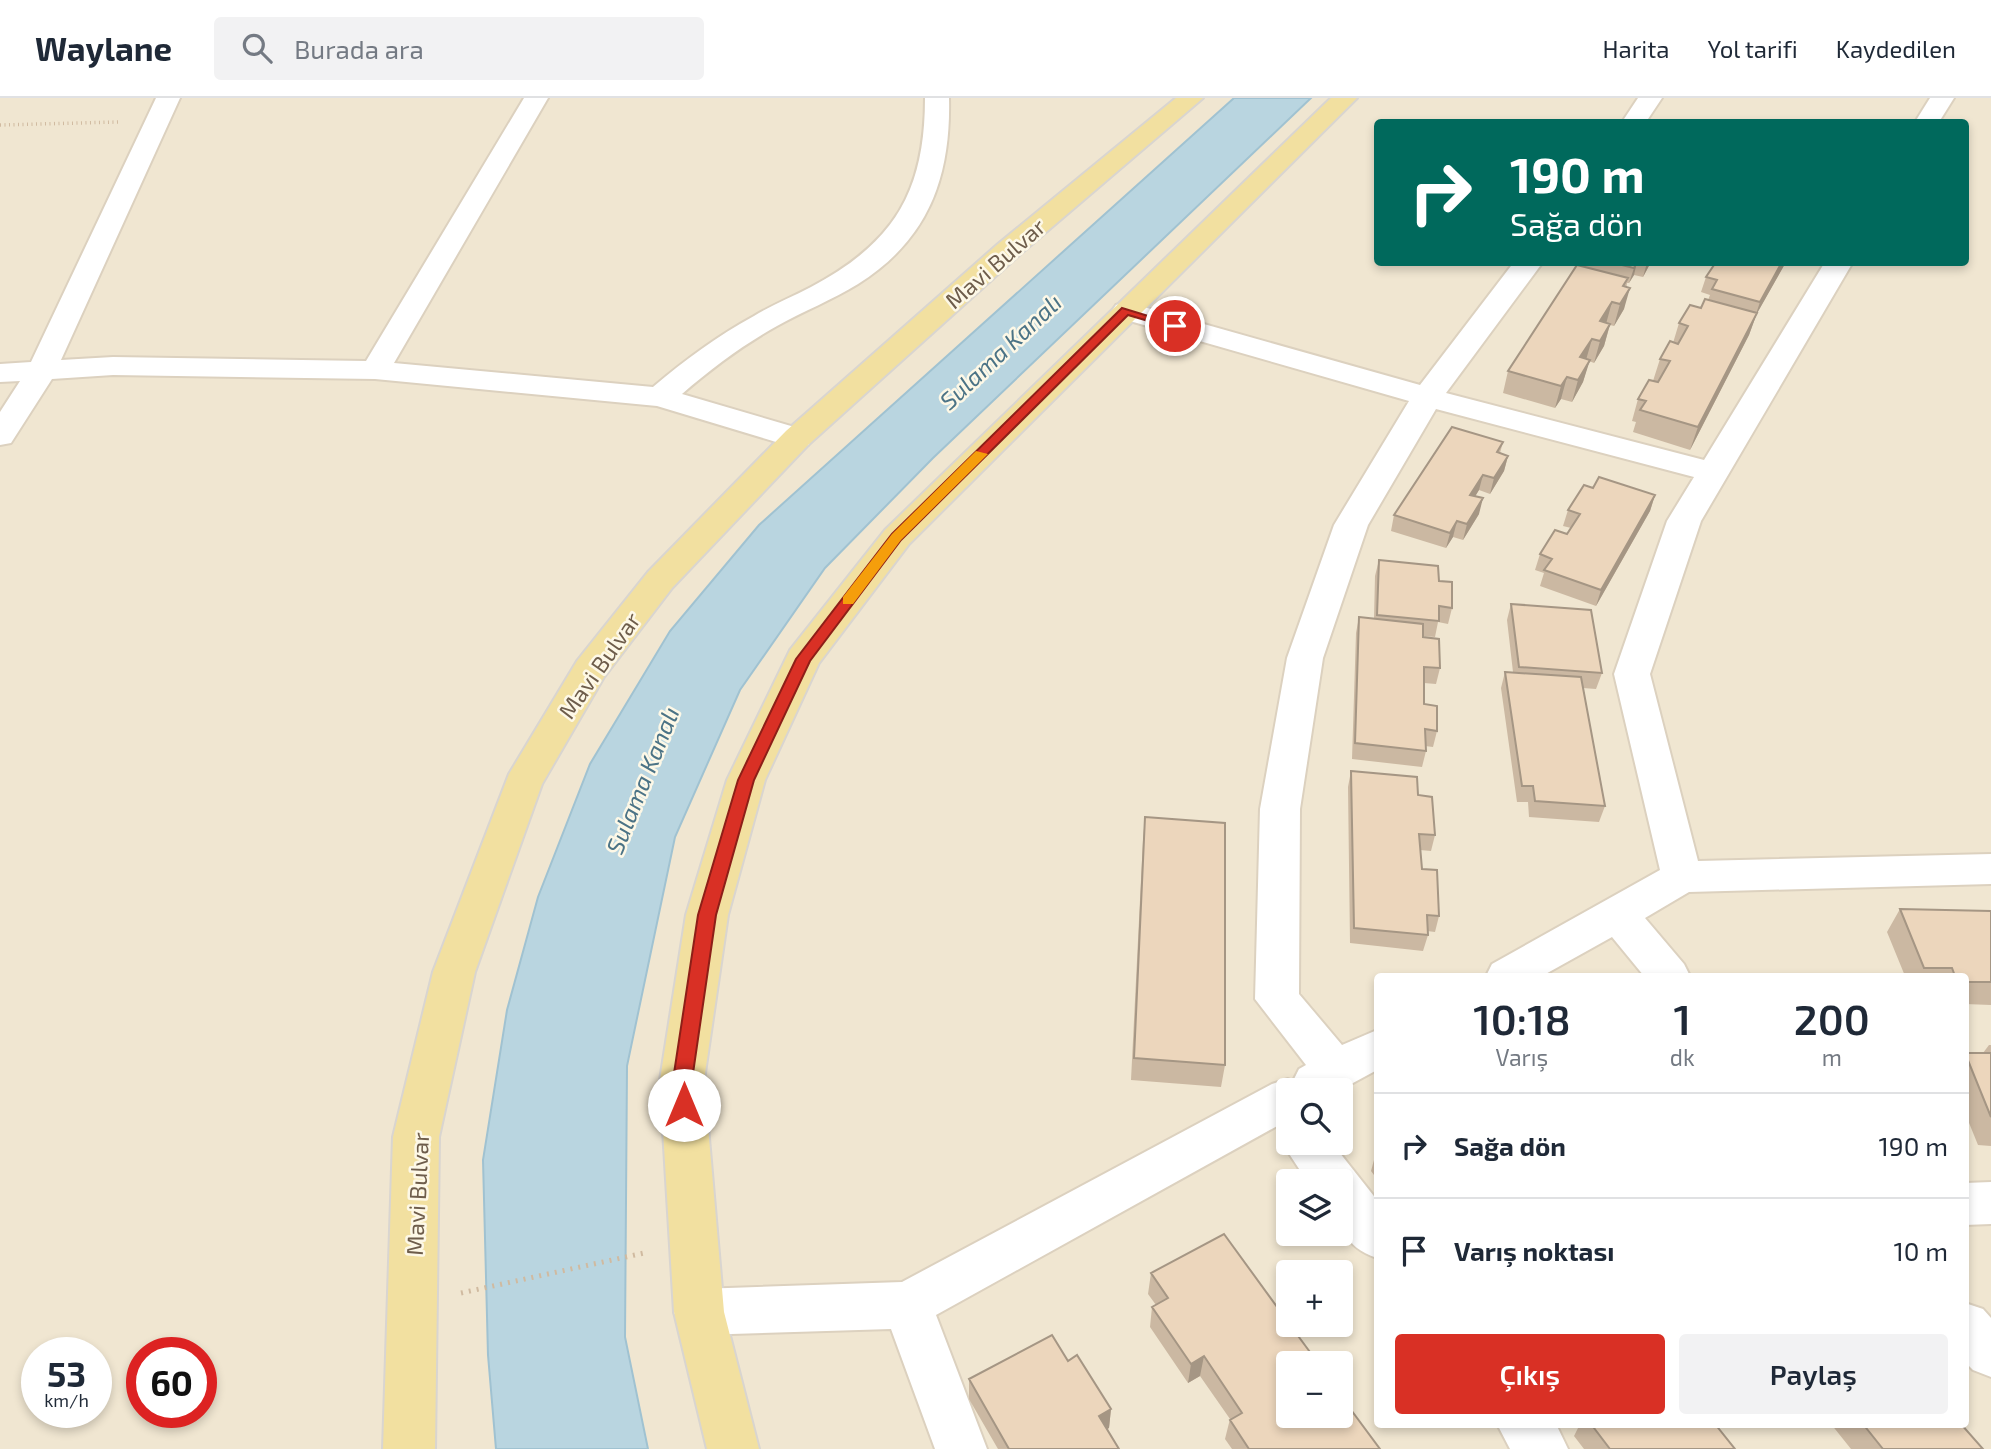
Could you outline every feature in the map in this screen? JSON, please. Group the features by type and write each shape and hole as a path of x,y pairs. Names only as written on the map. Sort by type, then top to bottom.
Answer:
{"main road":[{"name":"Mavi Bulvar","path":"409,1449 416,1137 454,972 523,784 590,670 660,580 797,438 1008,250 1191,98"},
{"path":"733,1449 699,1312 682,1080 707,915 746,780 803,659 897,537 1345,98"}],"street":[{"path":"375,370 536,98"},
{"path":"660,397 727,344 843,281 880,254 896,238 918,205 934,170 939,131 937,98"},
{"path":"1636,119 1650,98"},
{"path":"1929,119 1942,98"},
{"path":"0,436 41,372 163,109"},
{"path":"1294,1078 1277,999 1280,808 1305,658 1351,525 1427,397 1526,266"},
{"path":"1682,877 1632,674 1684,521 1837,266"},
{"path":"1126,311 1427,397 1711,472"},
{"path":"0,373 113,366 375,370 660,397 797,438"},
{"path":"1512,973 1682,877 1991,869"},
{"path":"1618,915 1666,973"},
{"path":"1329,1078 1374,1050"},
{"path":"699,1312 907,1305 1276,1109"},
{"path":"1313,1155 1325,1169"},
{"path":"1969,1204 1991,1203"},
{"path":"1353,1206 1374,1232"},
{"path":"907,1305 961,1449"},
{"path":"1969,1330 1991,1353"},
{"path":"1526,1428 1542,1449"}],"path":[{"path":"0,125 163,109"},
{"path":"446,1296 659,1250"}],"shaded area":[{"path":"0,98 1991,98 1991,1449 0,1449"}],"water":[{"name":"Sulama Kanalı","path":"1234,98 1311,98 933,458 825,568 740,690 675,837 627,1066 625,1337 648,1449 496,1449 488,1355 483,1160 507,1010 538,897 590,764 670,631 759,525"}],"building":[{"path":"1576,266 1628,278 1623,286 1630,288 1620,304 1612,302 1600,321 1610,324 1600,341 1592,339 1580,357 1590,360 1578,380 1567,377 1561,386 1508,371"},
{"path":"1713,266 1780,266 1760,302 1712,289 1717,280 1706,277"},
{"path":"1705,299 1757,313 1698,427 1640,410 1646,401 1638,399 1649,380 1658,382 1670,361 1660,359 1670,341 1678,344 1688,326 1679,323 1690,305 1701,308"},
{"path":"1452,427 1503,442 1497,452 1508,456 1494,478 1483,475 1470,495 1483,498 1467,524 1457,521 1450,533 1394,515"},
{"path":"1599,477 1655,495 1601,590 1544,570 1552,559 1540,554 1555,530 1567,534 1580,514 1568,510 1584,485 1593,488"},
{"path":"1379,560 1438,566 1439,581 1452,582 1452,608 1439,606 1439,621 1377,615"},
{"path":"1511,604 1591,610 1602,673 1519,667"},
{"path":"1359,617 1423,624 1423,637 1439,639 1440,668 1424,667 1424,704 1437,706 1437,731 1425,729 1426,751 1355,743"},
{"path":"1505,672 1581,677 1605,806 1535,801 1533,786 1522,786"},
{"path":"1351,771 1417,777 1418,795 1432,797 1435,835 1419,834 1422,869 1437,870 1439,916 1427,915 1428,935 1354,928"},
{"path":"1145,817 1225,823 1225,1065 1134,1058"},
{"path":"1900,909 1991,911 1991,982 1969,982 1969,973 1954,973 1952,968 1924,968"},
{"path":"1969,1053 1991,1053 1991,1117 1969,1063"},
{"path":"1224,1234 1276,1306 1276,1337 1299,1337 1309,1351 1276,1351 1276,1428 1353,1428 1353,1413 1380,1449 1249,1449 1230,1420 1242,1413 1204,1356 1191,1364 1152,1307 1168,1298 1151,1273"},
{"path":"1052,1335 1068,1361 1077,1355 1111,1409 1099,1416 1119,1449 1009,1449 969,1379"},
{"path":"1594,1428 1718,1428 1735,1449 1610,1449"},
{"path":"1866,1428 1965,1428 1983,1449 1883,1449"}],"slow traffic":[{"path":"848,601 897,537 981,454"}],"route":[{"path":"684,1105 682,1080 707,915 746,780 803,659 897,537 1126,311 1175,326"}]}
